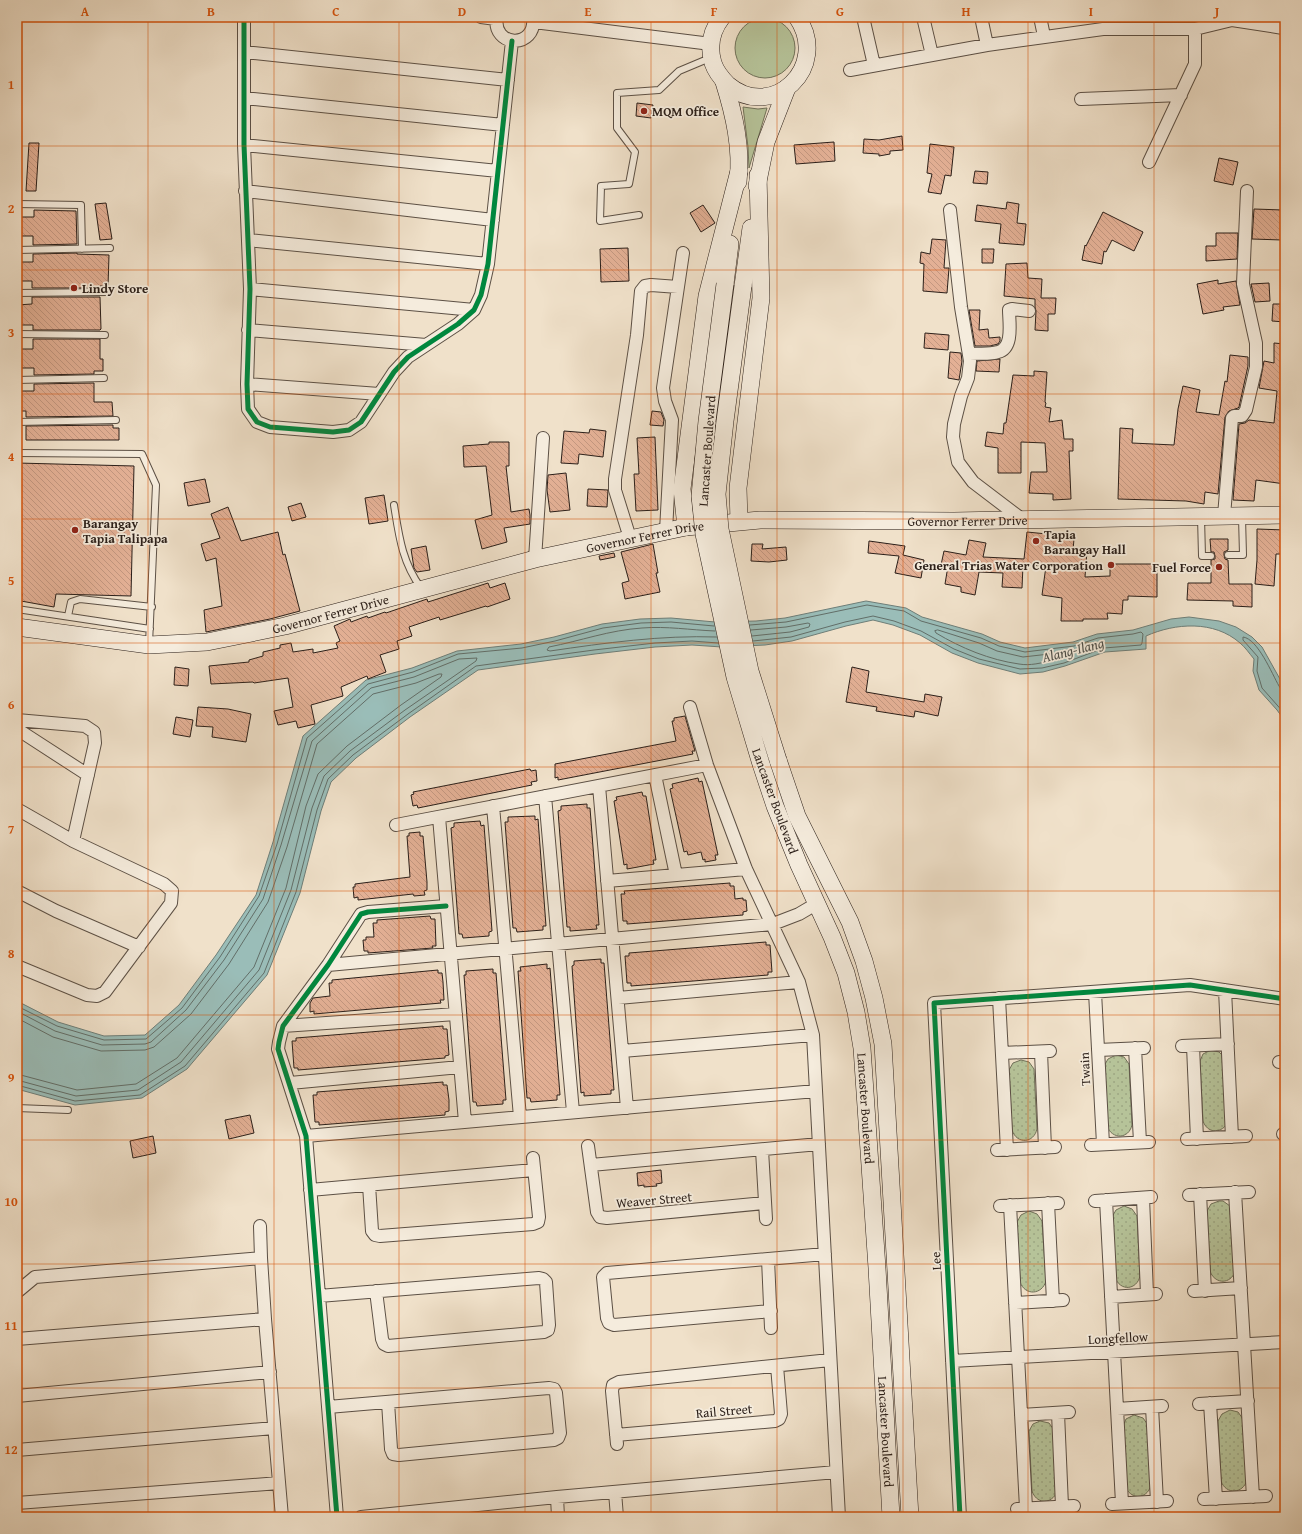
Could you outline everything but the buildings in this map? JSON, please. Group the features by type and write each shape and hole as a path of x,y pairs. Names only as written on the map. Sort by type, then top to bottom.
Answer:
{"main road":[{"path":"722,17 714,30 711,51 714,66 724,82 739,92 756,96 772,95 787,88 794,82 804,68 808,51 806,32 798,17"},
{"name":"Lancaster Boulevard","path":"724,82 732,110 738,143 739,171 707,421 700,496 704,534 735,677 761,764 775,806 816,904 832,936 846,973 856,1012 862,1048 878,1276 891,1517"},
{"name":"Lancaster Boulevard","path":"787,88 766,142 758,175 725,421 717,494 720,529 750,671 778,760 797,816 850,922 864,961 874,998 883,1044 910,1517"},
{"path":"686,527 682,489 707,296 739,171"},
{"path":"739,521 738,488 761,298 758,175"},
{"name":"Governor Ferrer Drive","path":"17,627 207,642 285,626 535,559 686,527 739,521 1023,520 1285,515"}],"street":[{"path":"244,17 245,191 250,289 247,384 248,409 257,422 270,427 333,432 349,430 361,422 394,372 408,358 458,324 474,310 480,295 488,264 512,41"},
{"path":"481,17 496,18 498,30 506,39 512,41 522,39 527,36 533,28 534,20 711,51"},
{"path":"863,17 874,65"},
{"path":"923,17 932,55"},
{"path":"981,17 986,45"},
{"path":"1040,17 1044,36"},
{"path":"850,70 1044,36 1102,23 1195,29 1232,18 1283,28"},
{"path":"1149,162 1195,64 1195,29"},
{"path":"244,52 508,80"},
{"path":"1081,99 1181,95"},
{"path":"244,98 503,125"},
{"path":"244,145 498,171"},
{"path":"245,191 493,220"},
{"path":"1224,516 1232,418 1234,416 1242,416 1246,410 1256,367 1256,343 1244,284 1247,191"},
{"path":"950,210 961,307 970,361 968,378 961,396 954,424 953,437 958,462 973,482 1023,520"},
{"path":"248,240 488,264"},
{"path":"666,531 672,420 665,401 663,388 683,253"},
{"path":"630,538 616,490 615,480 637,335 641,291 646,286 651,285 678,286"},
{"path":"250,289 474,310"},
{"path":"969,354 998,352 1005,348 1009,338 1010,310 1012,308 1029,311"},
{"path":"248,330 426,345"},
{"path":"247,384 379,394"},
{"path":"535,559 543,438"},
{"path":"690,707 707,765 746,869 799,982 813,1035 839,1517"},
{"path":"17,720 85,726 94,732 95,743 72,841"},
{"path":"17,728 88,775"},
{"path":"396,825 707,765"},
{"path":"655,775 676,874"},
{"path":"599,786 627,1108"},
{"path":"545,796 573,1112"},
{"path":"493,806 520,1117"},
{"path":"17,810 72,841 164,884 172,891 171,903 105,992 97,996 87,995 17,966"},
{"path":"439,817 465,1122"},
{"path":"607,880 746,869"},
{"path":"17,891 56,911 139,947"},
{"path":"328,965 772,924 799,914 816,904"},
{"path":"337,1517 306,1136 290,1082 278,1049 278,1042 283,1026 328,965 361,914 368,912 446,906"},
{"path":"618,998 799,982"},
{"path":"1002,1053 1046,1051 1050,1147 1002,1150 1002,1053 999,998 1190,985 1285,999"},
{"path":"1225,990 1232,1137"},
{"name":"Twain","path":"1095,992 1098,1050 1097,1145 1144,1142 1140,1048 1098,1050"},
{"name":"Lee","path":"960,1517 934,1003 999,998"},
{"path":"283,1026 456,1014"},
{"path":"622,1051 813,1035"},
{"path":"1228,1044 1188,1046 1192,1139 1246,1136"},
{"path":"290,1082 460,1067"},
{"path":"306,1136 816,1091"},
{"path":"591,1165 819,1144"},
{"name":"Weaver Street","path":"588,1146 597,1212 600,1217 606,1218 765,1204"},
{"path":"762,1150 766,1219"},
{"path":"310,1190 369,1185 534,1164 539,1217 538,1222 525,1225 380,1236 375,1235 372,1231 369,1185"},
{"path":"1235,1192 1253,1497"},
{"path":"1241,1288 1199,1291 1195,1195 1249,1192"},
{"path":"1111,1297 1152,1294 1147,1197 1100,1200 1111,1297 1117,1409 1117,1504 1162,1501 1157,1407 1117,1409"},
{"path":"1015,1303 1058,1300 1053,1203 1005,1206 1015,1303 1021,1415 1022,1508 1068,1506 1064,1412 1021,1415"},
{"path":"260,1226 265,1319 282,1517"},
{"path":"770,1311 614,1325 609,1323 607,1318 603,1277 607,1273 825,1254"},
{"path":"17,1292 35,1277 261,1258"},
{"path":"768,1259 771,1328"},
{"path":"319,1296 376,1291 539,1278 546,1282 549,1325 548,1330 544,1332 388,1346 384,1344 382,1339 376,1291"},
{"path":"17,1339 265,1319"},
{"name":"Longfellow","path":"952,1361 1285,1342"},
{"name":"Rail Street","path":"778,1366 782,1414 780,1419 775,1421 616,1440 612,1391 614,1384 619,1382 830,1360"},
{"path":"17,1396 270,1372"},
{"path":"328,1407 549,1388 554,1389 556,1394 560,1433 558,1438 554,1440 399,1455 393,1454 391,1449 388,1402"},
{"path":"1216,1499 1205,1404 1248,1401"},
{"path":"17,1450 274,1428"},
{"path":"361,1517 450,1513 556,1497 836,1472"},
{"path":"17,1503 279,1483"},
{"path":"615,1492 617,1517"},
{"path":"1204,1499 1266,1496"},
{"path":"556,1497 558,1517"}],"lane":[{"path":"639,215 600,221 601,186 629,184 635,152 617,128 616,93 659,90 679,71 711,51"},
{"path":"17,204 81,205 82,249"},
{"path":"17,250 110,248"},
{"path":"17,293 107,292"},
{"path":"17,334 105,335"},
{"path":"17,380 104,378"},
{"path":"17,422 116,420"},
{"path":"17,453 142,454 156,485 152,607 149,637 68,616 17,609"},
{"path":"394,506 400,544 405,560 421,589"},
{"path":"1228,555 1243,555 1242,516"},
{"path":"1200,517 1202,556 1211,556"},
{"path":"68,616 71,602 80,599 152,607"},
{"path":"17,1108 68,1110"}],"green space":[{"path":"759,18 771,18 782,23 790,31 795,42 793,60 782,73 771,78 759,78 748,73 740,65 735,54 735,42 740,31 748,23"},
{"path":"743,107 758,109 767,108 749,168 748,147"},
{"path":"1211,1050 1219,1052 1222,1055 1227,1124 1217,1131 1207,1128 1203,1121 1200,1061 1203,1054"},
{"path":"1116,1055 1124,1057 1129,1064 1132,1125 1128,1133 1120,1136 1116,1136 1109,1131 1107,1126 1104,1066 1108,1059"},
{"path":"1021,1060 1029,1062 1034,1069 1037,1129 1033,1137 1025,1140 1021,1140 1014,1135 1012,1130 1009,1070 1013,1063"},
{"path":"1223,1201 1230,1206 1234,1274 1231,1278 1225,1281 1215,1278 1210,1271 1207,1211 1211,1204"},
{"path":"1124,1206 1132,1209 1137,1216 1140,1276 1136,1284 1128,1287 1124,1287 1117,1282 1115,1277 1112,1217 1116,1210"},
{"path":"1029,1211 1037,1214 1042,1221 1046,1281 1041,1289 1033,1292 1029,1292 1022,1287 1020,1282 1017,1222 1021,1215"},
{"path":"1230,1410 1238,1412 1243,1419 1247,1480 1242,1488 1234,1491 1230,1491 1223,1486 1221,1481 1218,1421 1222,1414"},
{"path":"1134,1415 1143,1418 1148,1425 1151,1485 1147,1492 1141,1496 1134,1496 1127,1490 1123,1426 1126,1419"},
{"path":"1040,1421 1049,1423 1054,1430 1056,1494 1053,1498 1046,1501 1036,1498 1032,1491 1029,1431 1033,1424"}],"water":[{"name":"Alang-Ilang","path":"866,601 906,608 922,617 982,634 1000,642 1025,648 1073,642 1097,634 1133,630 1171,619 1189,617 1219,621 1236,627 1252,637 1262,647 1285,688 1285,721 1259,690 1253,671 1254,659 1244,646 1218,630 1194,626 1169,628 1146,636 1146,649 1105,652 1043,672 1020,674 978,663 952,653 920,635 893,625 873,620 792,641 765,645 722,647 692,645 655,647 478,670 410,717 356,758 331,782 321,811 300,893 267,975 187,1069 142,1098 75,1105 17,1089 17,1001 58,1022 104,1036 145,1035 179,1005 216,955 256,895 273,842 303,736 366,680 412,668 457,651 521,644 602,624 640,619 671,618 715,622 756,621 785,618"}],"cycle path":[{"path":"244,17 244,145 250,289 247,384 248,409 257,422 270,427 333,432 349,430 361,422 394,372 408,357 458,324 474,310 481,295 488,264 512,41"},
{"path":"337,1517 306,1136 278,1049 279,1042 283,1026 328,965 361,914 368,912 446,906"},
{"path":"960,1517 934,1003 1190,985 1285,999"}],"place":[{"name":"MQM Office","path":"644,111"},
{"name":"Lindy Store","path":"74,288"},
{"name":"Barangay Tapia Talipapa","path":"75,530"},
{"name":"Tapia Barangay Hall","path":"1036,541"},
{"name":"General Trias Water Corporation","path":"1111,565"},
{"name":"Fuel Force","path":"1219,567"}]}
